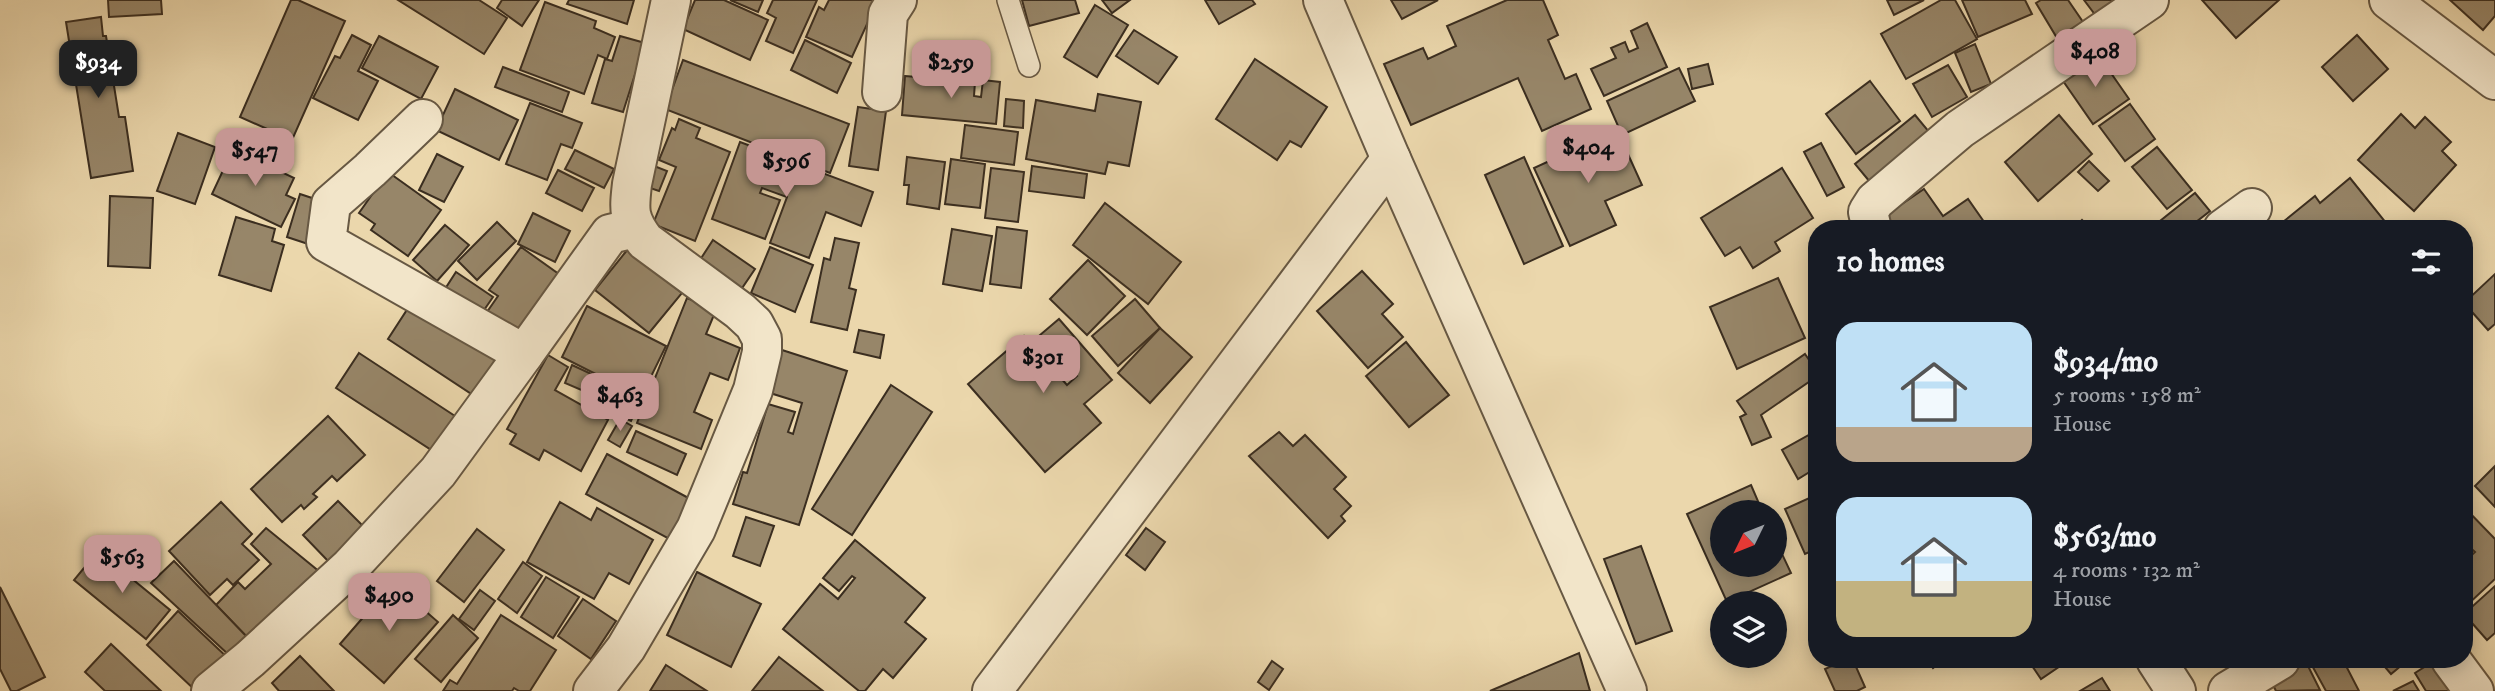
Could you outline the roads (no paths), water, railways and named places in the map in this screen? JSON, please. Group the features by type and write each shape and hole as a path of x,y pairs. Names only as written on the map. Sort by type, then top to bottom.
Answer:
{"street":[{"path":"593,691 626,648 696,529 753,390 762,352 762,339 754,324 645,241 635,228 629,212 632,184 671,0"},
{"path":"882,92 888,14 897,0"},
{"path":"1323,0 1627,691"},
{"path":"1870,220 1868,212 1875,201 1960,129 2149,0"},
{"path":"2389,0 2495,80"},
{"path":"423,120 331,204 326,242 524,354"},
{"path":"992,691 1391,159"},
{"path":"211,691 350,567 438,472 610,234 635,228"},
{"path":"2161,668 2176,691"},
{"path":"2228,691 2267,668"},
{"path":"2457,668 2474,691"}],"lane":[{"path":"1008,0 1030,66"}]}
